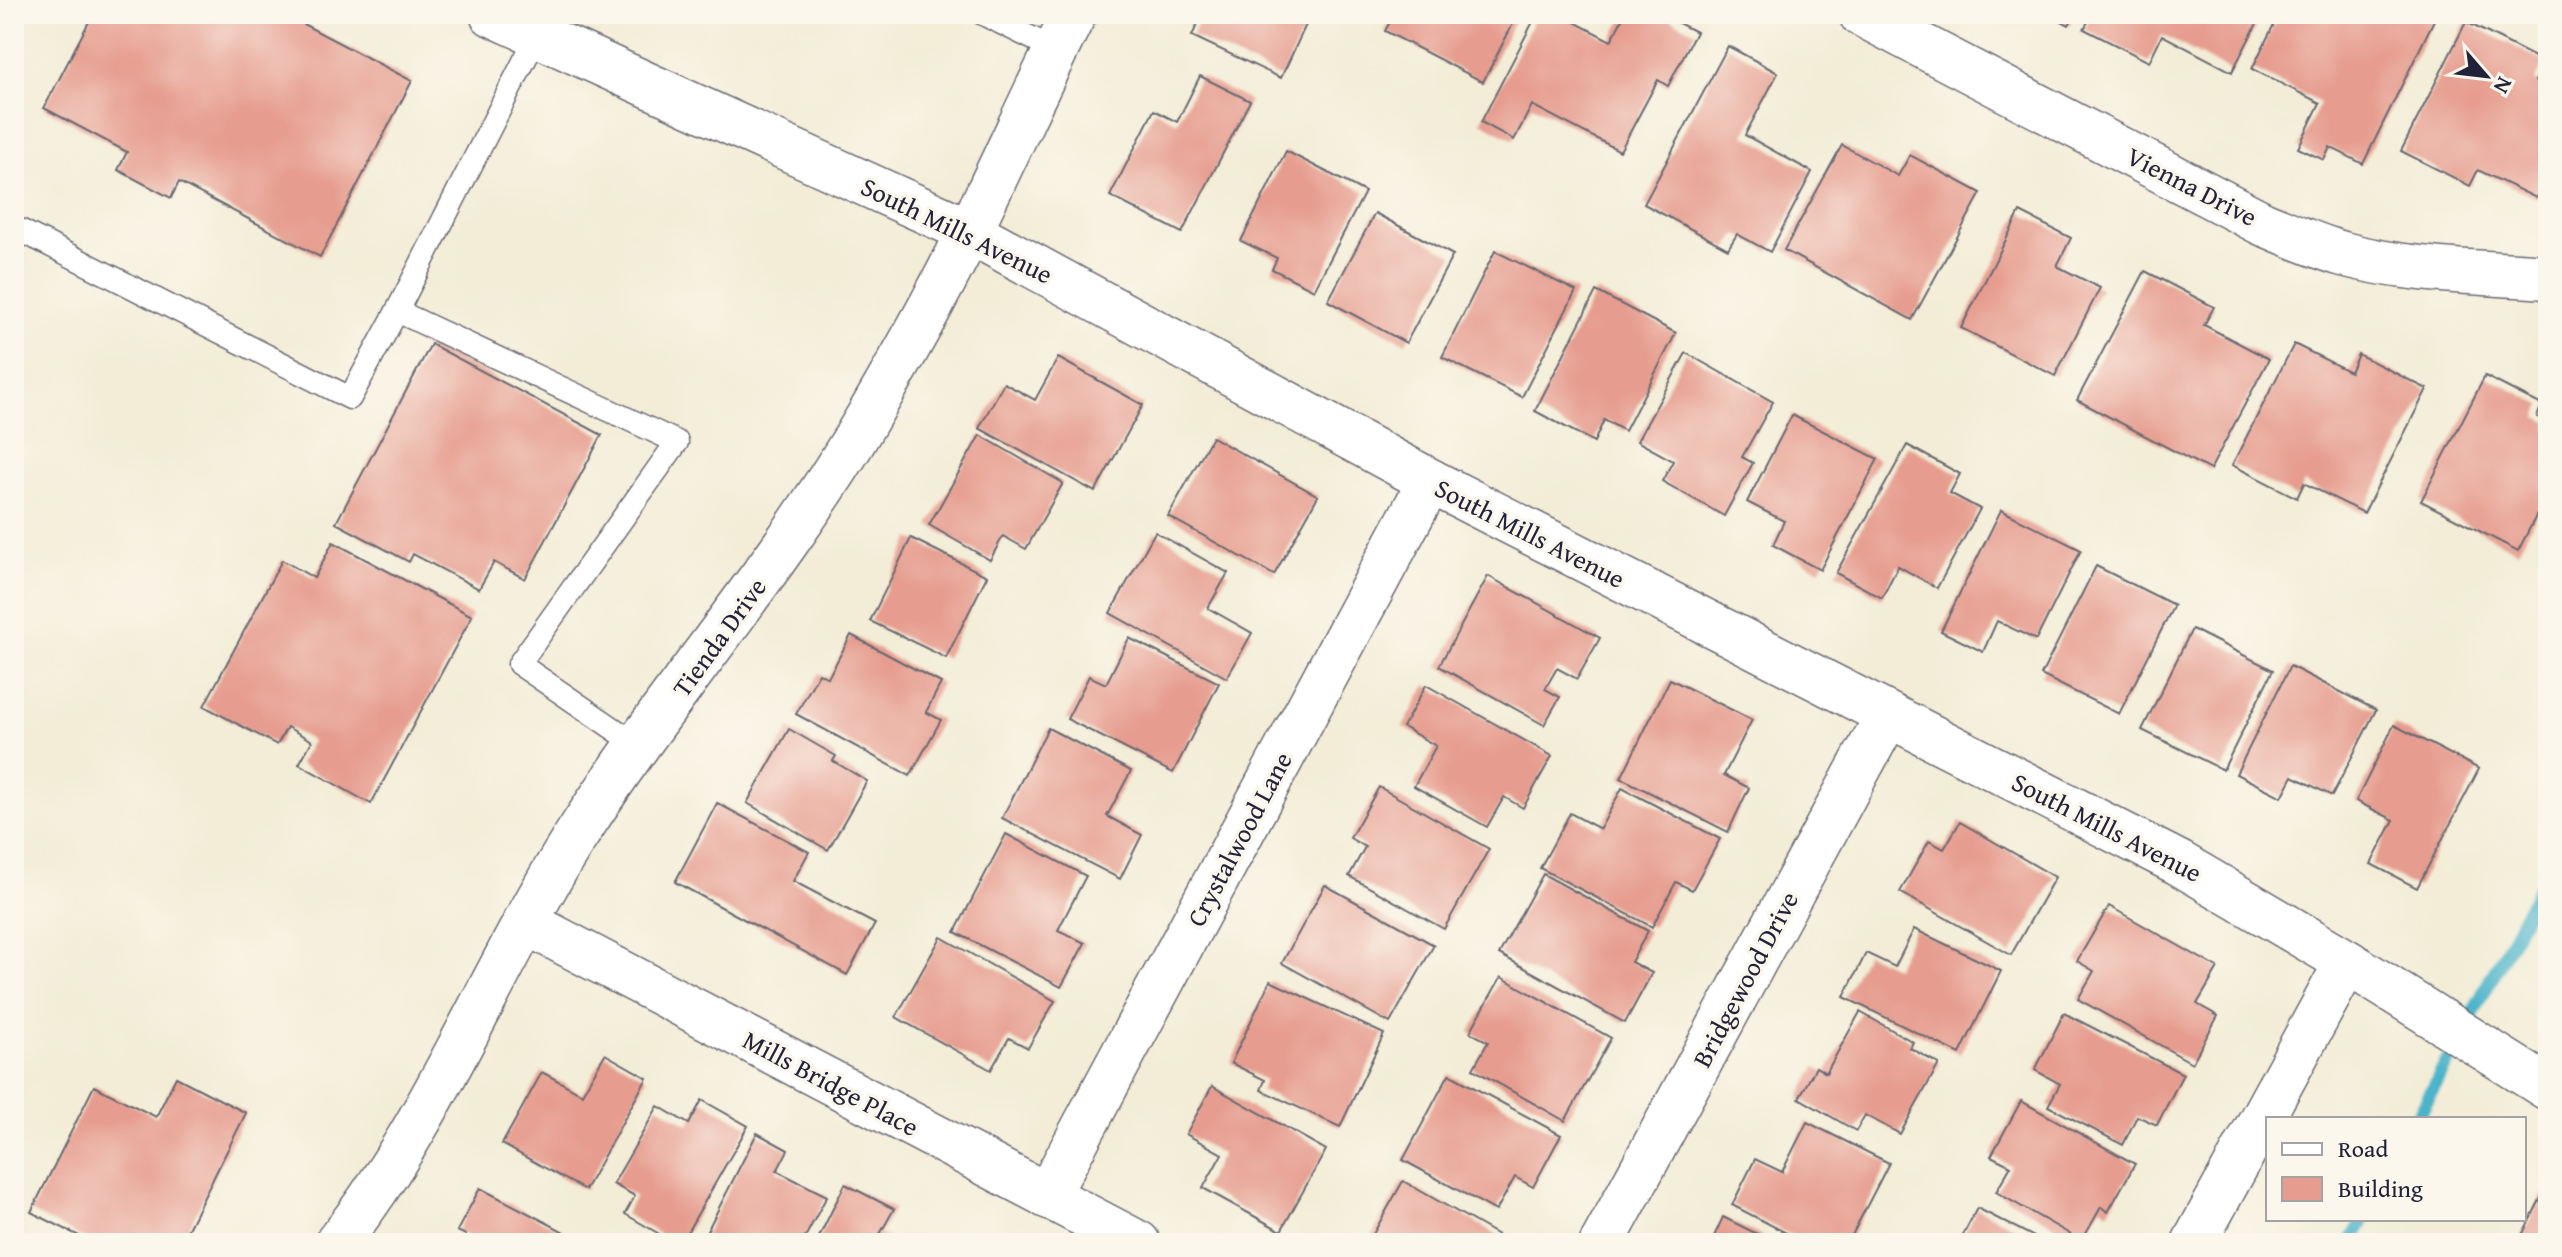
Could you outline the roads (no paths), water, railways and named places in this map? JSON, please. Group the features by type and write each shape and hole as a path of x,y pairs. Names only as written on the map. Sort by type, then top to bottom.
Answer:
{"street":[{"name":"South Mills Avenue","path":"492,14 542,24 969,231 1430,481 2179,863 2347,962 2548,1088"},
{"name":"Vienna Drive","path":"1861,14 2262,223 2306,242 2385,263 2548,277"},
{"name":"Tienda Drive","path":"337,1243 385,1177 573,840 823,490 880,396 969,231 1065,32"},
{"name":"Crystalwood Lane","path":"1047,1196 1430,481"},
{"name":"Bridgewood Drive","path":"1602,1243 1888,715"},
{"name":"Mills Bridge Place","path":"525,922 1138,1243"},
{"path":"2194,1243 2347,962"}],"lane":[{"path":"983,14 1065,32"},
{"path":"14,240 20,230 350,398 542,24"},
{"path":"397,311 677,442 519,664 639,746"}],"waterway":[{"path":"2418,1117 2548,871"},
{"path":"2351,1243 2363,1221"}]}
